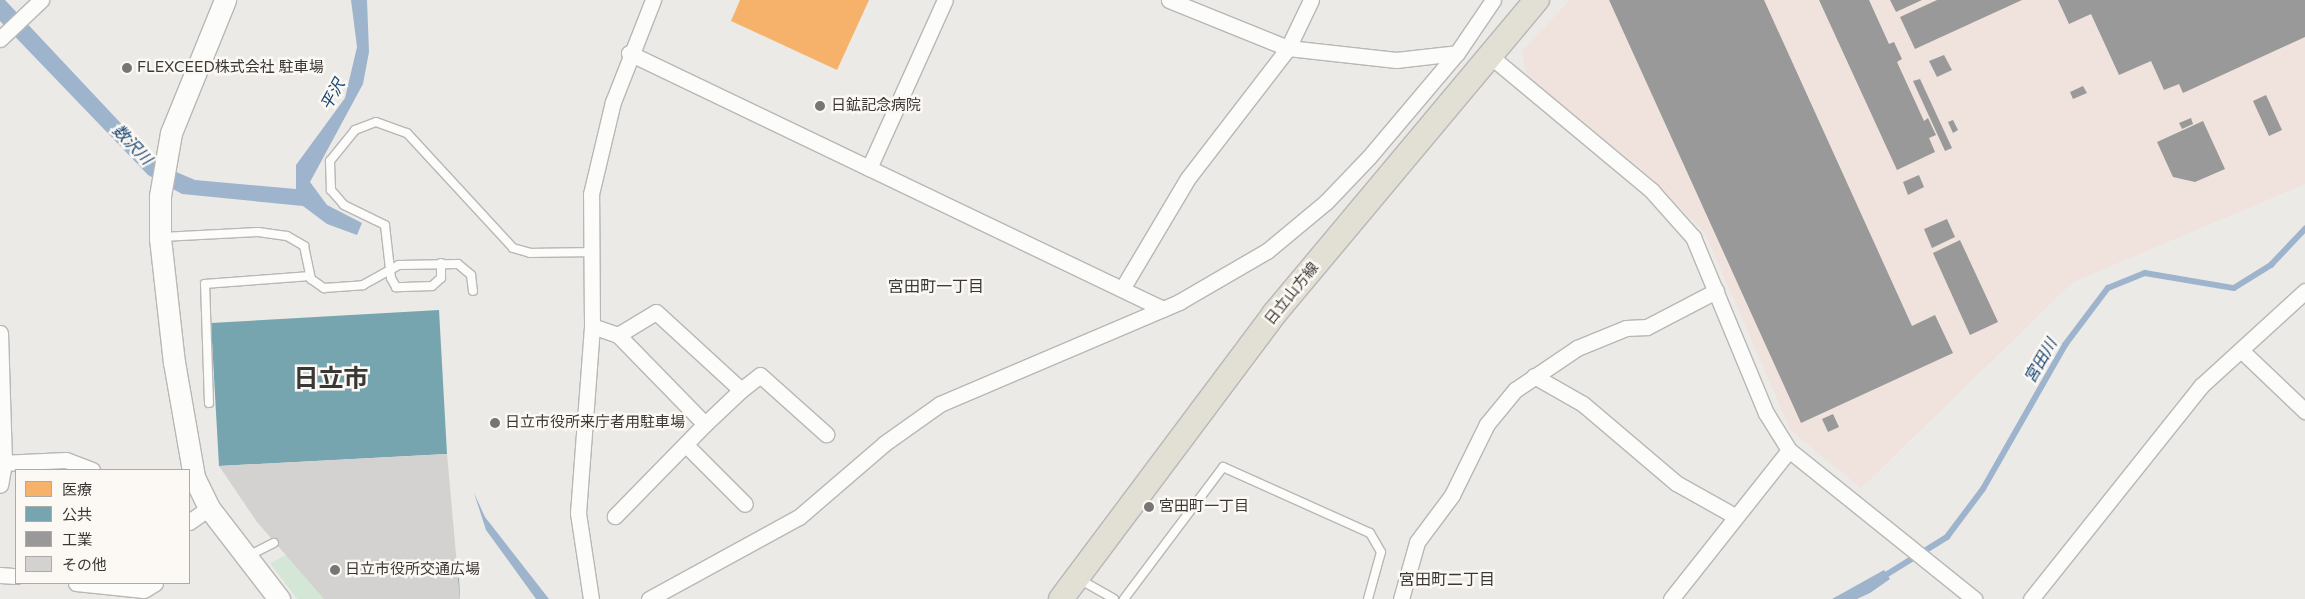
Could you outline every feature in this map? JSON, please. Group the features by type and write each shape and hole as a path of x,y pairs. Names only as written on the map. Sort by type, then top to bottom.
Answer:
{"main road":[{"name":"日立山方線","path":"1061,599 1274,314 1537,0"}],"street":[{"path":"225,0 182,99 164,159 160,196 160,238 182,425 194,477 209,508 278,599"},
{"path":"869,168 945,0"},
{"path":"1169,0 1288,48 1396,60 1456,53"},
{"path":"1122,289 1188,178 1288,48 1311,0"},
{"path":"649,599 799,517 885,443 940,404 1162,309 1242,268 1326,202 1456,53 1493,0"},
{"path":"591,599 578,514 592,326 593,252 591,194 629,53 652,1"},
{"path":"1,39 36,5"},
{"path":"629,53 1162,309"},
{"path":"1489,55 1652,191 1693,237 1766,413 1789,450 1974,599"},
{"path":"1401,599 1417,542 1452,495 1486,424 1515,390 1577,348 1626,328 1647,327 1716,291"},
{"path":"2031,599 2201,386 2243,352 2305,291"},
{"path":"618,335 656,312 741,390"},
{"path":"592,326 618,335 705,424"},
{"path":"0,333 2,463 0,486"},
{"path":"2243,352 2305,411"},
{"path":"615,516 705,424 760,374 826,434"},
{"path":"1534,376 1582,404 1676,483 1733,515"},
{"path":"686,445 746,504"},
{"path":"1671,599 1733,515 1789,450"},
{"path":"2,463 66,460 89,469"},
{"path":"190,521 209,508"},
{"path":"0,574 15,576"},
{"path":"85,584 148,591"}],"lane":[{"path":"442,263 441,278 428,288 396,287 390,268 385,225 338,200 328,177 330,161 350,134 376,122 407,133 513,248 530,253 593,252"},
{"path":"160,238 258,232 287,236 300,241 306,250 310,276 324,288 355,287 390,268 442,263 458,264 466,269 474,291"},
{"path":"209,403 205,284 310,276"},
{"path":"1124,599 1223,467 1370,533 1381,552 1368,599"},
{"path":"246,557 274,543"},
{"path":"1076,578 1114,599"}],"shaded area":[{"path":"1570,0 2305,0 2305,184 2073,282 1861,488 1791,431 1705,233 1653,179 1526,75 1522,51"}],"green space":[{"path":"288,554 325,599 297,599 270,563"}],"water":[{"name":"数沢川","path":"0,0 5,0 160,165 195,180 296,189 296,165 345,98 357,47 351,0 367,0 369,52 363,84 310,182 327,205 362,223 357,235 327,224 303,206 182,194 148,175 0,21"},
{"path":"474,493 485,517 549,599 536,599 486,530"},
{"path":"1884,570 1890,579 1870,593 1857,599 1832,599"}],"building: 医療":[{"path":"740,0 869,0 837,70 731,21"}],"building: 公共":[{"path":"439,310 447,454 219,466 211,323"},
{"path":"459,578 460,599 398,599 397,580"}],"building: 工業":[{"path":"1609,0 1764,0 1912,326 1935,315 1953,353 1801,423"},
{"path":"1819,0 1869,0 1889,44 1894,42 1902,59 1897,62 1924,121 1928,118 1936,135 1929,138 1935,152 1897,170"},
{"path":"1890,0 1922,0 1896,12"},
{"path":"1937,0 2022,0 1915,49 1900,17"},
{"path":"2058,0 2305,0 2305,37 2183,93 2179,84 2164,90 2151,61 2119,75 2091,14 2069,24"},
{"path":"1944,55 1952,70 1937,77 1929,61"},
{"path":"1920,79 1952,148 1945,151 1913,81"},
{"path":"2083,86 2087,93 2073,99 2070,92"},
{"path":"2266,95 2282,130 2269,136 2253,101"},
{"path":"2191,118 2193,124 2182,129 2179,123"},
{"path":"1953,120 1958,130 1953,133 1948,122"},
{"path":"2203,121 2225,169 2195,182 2173,177 2157,142"},
{"path":"1919,175 1924,187 1908,195 1903,182"},
{"path":"1947,219 1955,237 1932,248 1924,229"},
{"path":"1960,240 1998,322 1970,335 1933,253"},
{"path":"1833,414 1839,427 1828,432 1822,419"}],"building: その他":[{"path":"447,454 460,599 324,599 257,522 219,466"}],"waterway":[{"name":"宮田川","path":"1881,578 1947,537 1983,489 2065,345 2108,288 2145,273 2234,288 2271,265 2305,229"}],"place":[{"name":"FLEXCEED株式会社 駐車場","path":"127,68"},
{"name":"日鉱記念病院","path":"820,106"},
{"name":"日立市役所来庁者用駐車場","path":"495,423"},
{"name":"宮田町一丁目","path":"1149,507"},
{"name":"日立市役所交通広場","path":"335,570"}],"district":[{"name":"宮田町一丁目","path":"936,287"},
{"name":"日立市","path":"331,379"},
{"name":"宮田町二丁目","path":"1447,580"}],"water label":[{"name":"平沢","path":"333,95"}]}
